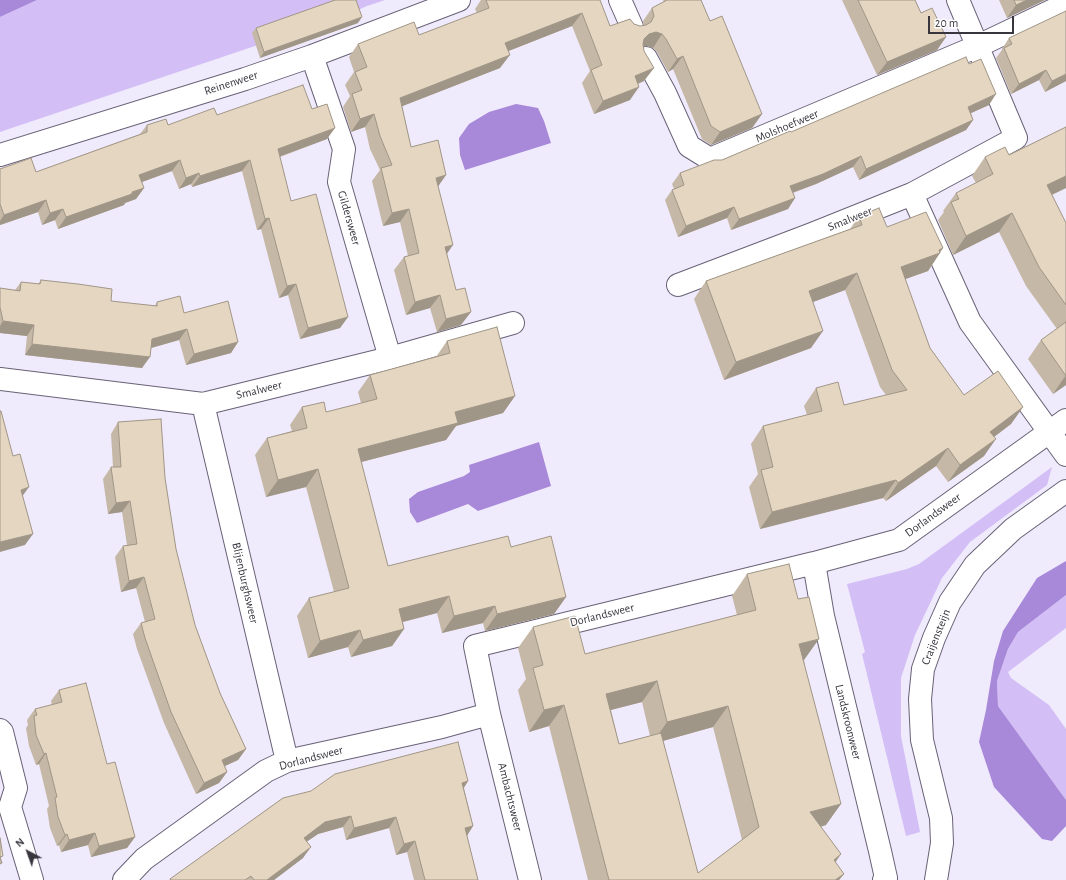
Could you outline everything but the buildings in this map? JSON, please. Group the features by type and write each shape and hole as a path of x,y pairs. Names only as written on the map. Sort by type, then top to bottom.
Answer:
{"street":[{"name":"Reinenweer","path":"0,155 246,79 312,56 459,0"},
{"path":"620,0 632,27"},
{"path":"958,0 978,46"},
{"name":"Molshoefweer","path":"646,58 665,93 689,146 710,159 978,46 1066,4"},
{"name":"Smalweer","path":"678,285 912,194 1016,138 978,46"},
{"name":"Gildersweer","path":"312,56 344,149 339,182 390,358"},
{"path":"912,194 970,322 1057,426 1066,455"},
{"name":"Smalweer","path":"0,379 202,404 390,358 513,324"},
{"name":"Blijenburghsweer","path":"202,404 287,762"},
{"name":"Dorlandsweer","path":"126,880 144,858 266,771 287,762 442,727 489,714 475,646 814,563 899,540 1057,426"},
{"name":"Craijensteijn","path":"936,880 942,842 941,818 922,740 920,699 923,669 934,638 950,602 975,565 1013,529 1066,491"},
{"name":"Landskroonweer","path":"814,563 822,616 880,851 886,878 884,880"},
{"name":"Ambachtsweer","path":"489,714 530,880"},
{"path":"0,730 2,732 16,788 10,807 32,880"}],"shaded area":[{"path":"0,0 37,0 0,17"},
{"path":"37,0 385,0 367,6 296,38 255,46 0,132 0,17"},
{"path":"516,104 538,108 551,143 465,170 460,155 459,138 469,124 489,112"},
{"path":"539,442 551,486 478,511 468,504 417,523 410,512 409,499 418,492 464,476 470,472 469,465"},
{"path":"1052,467 1047,485 970,542 942,578 915,635 901,678 901,736 920,832 906,836 862,654 865,652 847,584 907,569 919,564"},
{"path":"1066,561 1066,595 1018,632 1008,649 997,681 998,706 1066,800 1066,826 1052,841 1042,839 994,787 979,742 994,661 1003,631 1037,578"},
{"path":"1066,595 1066,628 1008,672 1011,678 1049,705 1066,729 1066,800 998,706 997,681 1008,649 1018,632"}]}
